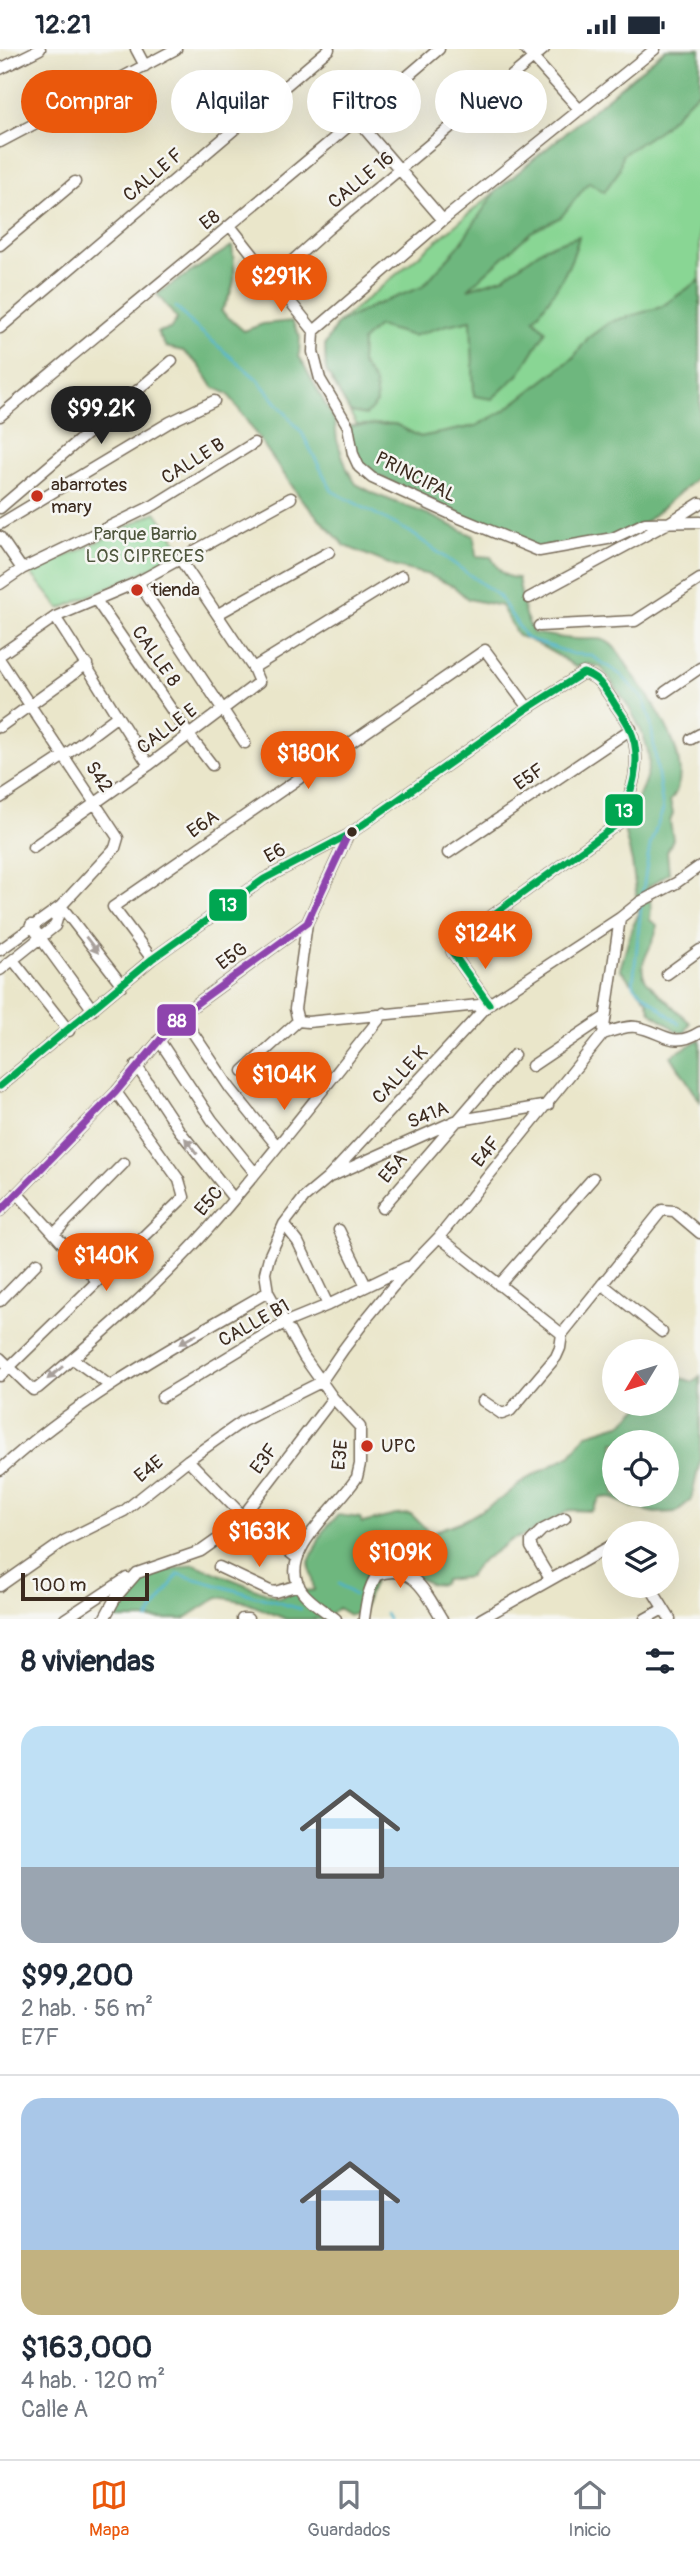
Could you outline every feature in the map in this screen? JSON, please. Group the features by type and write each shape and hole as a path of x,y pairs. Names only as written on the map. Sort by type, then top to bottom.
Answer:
{"street":[{"path":"0,69 40,49"},
{"path":"136,49 145,66"},
{"path":"0,142 176,49"},
{"name":"CALLE F","path":"0,328 328,49"},
{"name":"E8","path":"415,70 439,49"},
{"path":"525,49 580,110"},
{"name":"CALLE 16","path":"272,279 544,49"},
{"path":"231,227 313,331 443,220 655,49"},
{"name":"E8","path":"0,416 158,282 231,227 342,133"},
{"path":"369,133 443,220"},
{"path":"0,245 75,182"},
{"name":"PRINCIPAL","path":"313,331 313,352 320,379 348,426 353,454 359,467 372,478 539,551 613,538 645,523 700,522"},
{"path":"0,508 172,361"},
{"path":"0,524 170,422 214,401"},
{"name":"CALLE B","path":"0,584 22,569 154,505 254,443"},
{"path":"0,657 55,617 138,582 291,498"},
{"path":"529,598 700,503"},
{"path":"0,537 22,569"},
{"path":"218,614 329,552"},
{"path":"180,558 253,668 402,576"},
{"path":"539,626 635,621 700,579"},
{"path":"138,582 245,743"},
{"name":"CALLE 8","path":"96,600 212,765"},
{"path":"55,617 87,664 116,717 149,765"},
{"name":"E6A","path":"152,959 113,907 485,650 528,708"},
{"name":"S42","path":"0,657 117,834 118,842 61,906"},
{"path":"0,727 87,664"},
{"name":"CALLE E","path":"33,847 149,765 259,682 253,668"},
{"path":"665,692 700,668"},
{"name":"E6","path":"0,1086 152,959 264,879 348,835 528,708 583,673 600,681 631,729"},
{"path":"0,798 64,756 116,717"},
{"path":"489,1004 452,952 453,944 619,823 628,801 637,759 631,729"},
{"name":"E5F","path":"448,853 631,729"},
{"name":"E5G","path":"0,1211 116,1092 136,1065 181,1015 307,923 348,835"},
{"name":"CALLE K","path":"321,1382 268,1292 266,1265 284,1224 304,1198 328,1178 489,1004 640,902 676,883 700,866"},
{"path":"1,947 61,906"},
{"path":"0,970 57,923 61,906"},
{"path":"61,906 122,985"},
{"path":"620,918 603,1034 634,1026 670,1040 683,1039 700,1032"},
{"path":"298,1021 295,1009 307,923"},
{"path":"31,925 93,1010"},
{"path":"667,974 700,950"},
{"path":"13,960 69,1031"},
{"path":"243,1071 298,1021 489,1004"},
{"name":"E5C","path":"9,1367 30,1389 38,1388 73,1359 179,1259 234,1199 384,1013"},
{"path":"181,1015 230,1088 277,1146"},
{"path":"532,1066 604,1017"},
{"name":"E4F","path":"321,1382 340,1352 411,1265 439,1237 603,1034"},
{"path":"159,1040 212,1120 255,1173"},
{"name":"E5A","path":"382,1208 514,1055"},
{"path":"136,1065 187,1142 234,1199"},
{"path":"0,1376 184,1199 184,1188 179,1180 116,1092"},
{"name":"S41A","path":"328,1178 455,1121 548,1105"},
{"path":"54,1234 124,1163"},
{"path":"499,1285 593,1178"},
{"path":"17,1193 97,1280"},
{"path":"483,1401 502,1414 510,1411 556,1357 562,1334 662,1210 674,1211 700,1233"},
{"path":"284,1224 298,1242 328,1305"},
{"path":"339,1230 366,1286"},
{"path":"439,1237 562,1334"},
{"path":"0,1301 37,1263"},
{"name":"CALLE B1","path":"162,1397 284,1323 411,1265"},
{"path":"602,1284 662,1332"},
{"path":"0,1470 34,1439 109,1385 268,1292"},
{"path":"0,1358 9,1367"},
{"path":"73,1359 109,1385"},
{"name":"E3E","path":"296,1563 303,1544 354,1482 359,1472 360,1427 321,1382"},
{"name":"E4E","path":"0,1585 64,1541 124,1511 243,1421 321,1382"},
{"name":"E3F","path":"65,1619 137,1573 201,1551 218,1539 243,1516 333,1398"},
{"path":"188,1460 243,1516 296,1563 301,1588 334,1618"},
{"path":"550,1579 531,1547 531,1541 542,1530 565,1518"},
{"path":"481,1619 602,1551"},
{"path":"219,1567 270,1591 301,1588"},
{"path":"364,1619 366,1601 373,1581 377,1575 394,1571 417,1581 442,1619"},
{"path":"104,1619 116,1597 137,1573"},
{"path":"657,1598 670,1619"},
{"path":"645,1619 663,1609"}],"green space":[{"path":"666,49 700,49 700,280 661,307 588,338 573,358 504,411 476,426 420,437 395,424 357,425 326,370 325,345 337,324"},
{"path":"666,49 700,49 700,90 661,129 622,155 619,171 604,192 589,182 561,217 531,232 468,289 502,278 546,247 579,236 572,259 561,280 534,319 546,331 519,374 492,399 474,396 471,320 413,336 378,326 362,341 361,363 375,383 377,403 366,415 350,412 326,370 325,345 337,324 373,306 422,287 458,247 496,191"},
{"path":"232,246 234,280 221,311 244,331 263,324 292,321 300,337 299,356 335,422 337,440 347,469 356,484 474,536 476,556 491,557 505,575 518,578 525,615 533,633 608,642 619,653 661,716 677,752 680,770 678,787 670,801 673,839 667,852 669,873 648,887 650,920 657,925 643,969 648,983 690,1023 685,1033 678,1032 651,1012 647,1000 620,969 639,913 632,862 623,825 644,784 649,758 634,716 601,667 587,664 575,667 547,649 518,636 501,606 468,599 453,586 429,575 396,567 345,546 302,500 228,394 213,387 199,365 183,351 166,347 157,332 170,329 177,319 157,294"},
{"path":"700,280 700,475 645,523 613,538 539,551 359,467 348,426 395,424 420,437 476,426 504,411 573,358 588,338 610,322 661,307"},
{"name":"Parque Barrio LOS CIPRECES","path":"156,512 185,553 60,609 29,571 79,551"},
{"path":"700,1039 700,1101 671,1056"},
{"path":"700,1376 700,1461 691,1500 676,1512 655,1513 632,1507 679,1507 679,1430 602,1430 602,1498 592,1511 570,1510 526,1535 511,1540 477,1565 469,1577 445,1580 441,1585 431,1584 395,1568 378,1570 362,1613 350,1615 338,1608 325,1619 286,1619 242,1601 218,1597 184,1619 115,1619 117,1610 139,1584 162,1572 194,1564 279,1598 294,1592 314,1590 309,1562 323,1531 338,1515 360,1518 362,1523 411,1514 430,1533 465,1520 504,1497 523,1481 571,1455 587,1434 623,1423 630,1416 679,1416 679,1377 693,1382"}],"waterway":[{"path":"176,307 257,379 302,433 332,491 410,532 499,596 526,638 573,654 590,655 621,675 644,700 650,718 663,810 650,845 642,896"},
{"path":"641,906 633,985 679,1024"},
{"path":"148,1619 178,1574 301,1609"},
{"path":"339,1584 354,1595"},
{"path":"385,1614 388,1619"}],"transit line":[{"name":"13","path":"0,1086 152,959 264,879 348,835 528,708 583,673 601,684 630,729 636,765 628,800 619,823 453,944 452,952 489,1004"},
{"name":"88","path":"0,1211 116,1092 181,1015 307,923 348,835"}],"place":[{"name":"abarrotes mary","path":"37,496"},
{"name":"tienda","path":"137,590"},
{"name":"UPC","path":"367,1446"}]}
